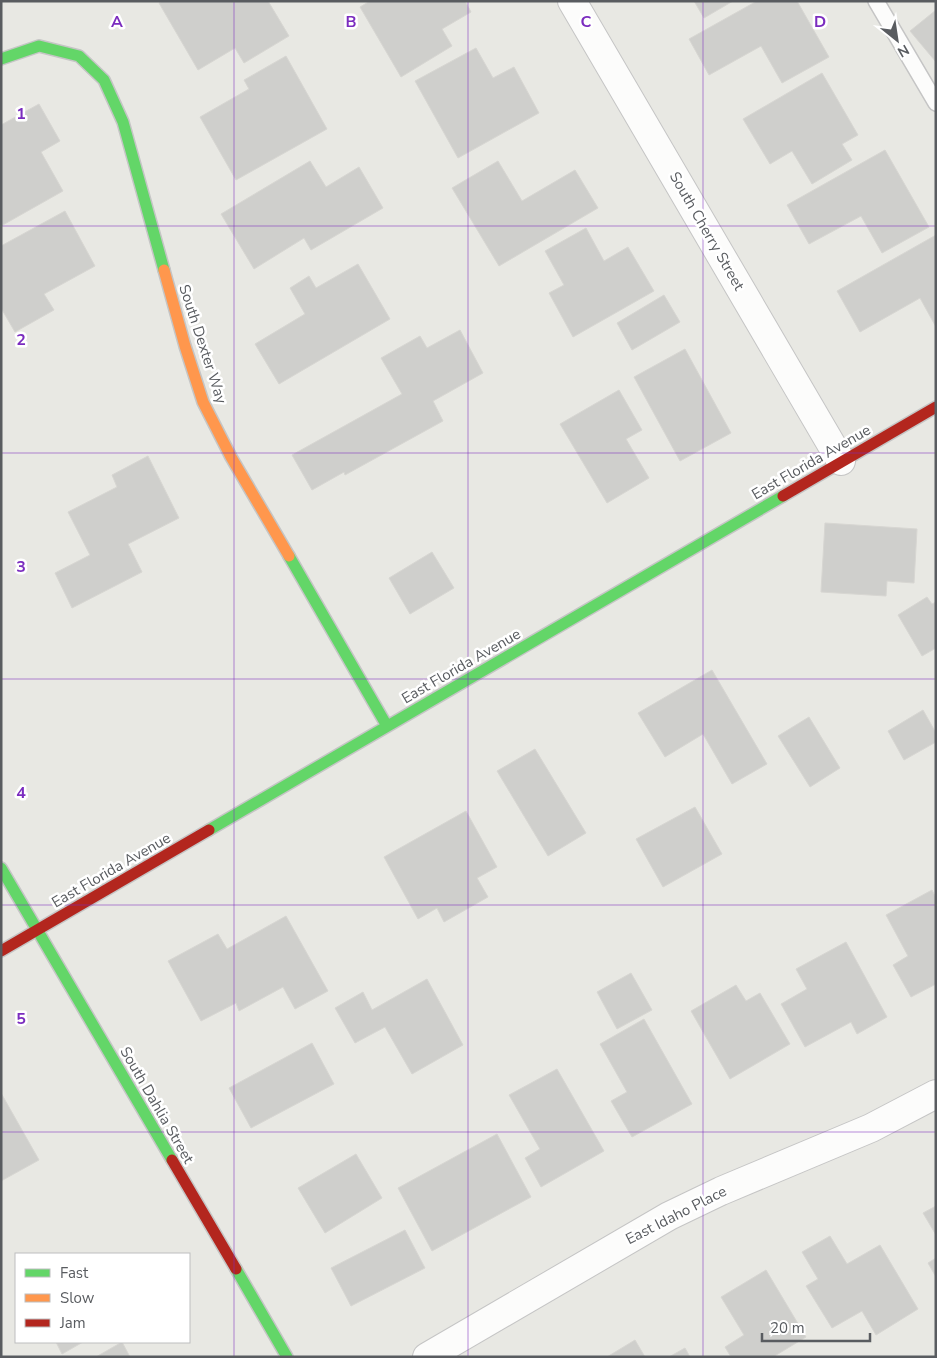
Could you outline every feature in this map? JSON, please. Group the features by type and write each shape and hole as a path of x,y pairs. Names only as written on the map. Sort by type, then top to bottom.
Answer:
{"street":[{"name":"South Cherry Street","path":"572,1 841,461"},
{"name":"South Dexter Way","path":"1,59 39,46 79,56 104,80 124,122 185,346 203,402 231,457 387,726"},
{"name":"East Florida Avenue","path":"1,951 936,406"},
{"name":"South Dahlia Street","path":"1,868 286,1357"},
{"name":"East Idaho Place","path":"427,1357 669,1216 721,1191 870,1128 936,1094"}],"lane":[{"path":"876,1 936,103"}],"building":[{"path":"162,1 268,1 289,36 244,63 235,48 198,70 159,3"},
{"path":"370,1 465,1 471,12 442,29 452,46 401,77 360,7"},
{"path":"694,1 733,1 704,18"},
{"path":"757,1 797,1 829,57 782,83 761,46 709,75 689,39"},
{"path":"936,10 936,62 910,31"},
{"path":"476,48 493,78 514,67 539,113 458,158 415,81"},
{"path":"286,56 327,129 236,180 200,117 249,89 244,80"},
{"path":"822,73 858,135 842,144 852,160 812,184 792,151 770,164 743,119"},
{"path":"39,104 60,141 41,152 63,191 1,226 1,125"},
{"path":"885,150 929,227 882,253 861,216 809,244 787,205"},
{"path":"310,161 326,187 359,167 383,208 311,250 304,238 254,269 221,214"},
{"path":"498,161 522,201 575,170 598,208 499,266 452,188"},
{"path":"65,211 95,266 44,294 54,310 15,332 1,308 1,246"},
{"path":"586,228 604,261 628,247 654,291 573,337 549,293 564,285 545,251"},
{"path":"936,235 936,327 920,298 860,332 837,291"},
{"path":"358,264 390,319 279,384 255,344 305,314 290,288 309,276 316,288"},
{"path":"664,295 680,322 632,350 617,323"},
{"path":"460,330 483,373 433,401 443,421 345,475 344,472 312,490 292,455 402,394 381,358 420,336 427,348"},
{"path":"685,349 731,433 680,461 634,377"},
{"path":"619,390 642,430 626,439 649,478 607,503 560,424"},
{"path":"148,456 179,518 128,544 142,572 72,608 55,573 90,555 68,512 117,487 112,475"},
{"path":"825,523 917,529 914,583 887,581 886,596 821,592"},
{"path":"432,552 454,588 410,614 389,578"},
{"path":"927,597 932,604 936,602 936,648 922,656 898,615"},
{"path":"712,670 767,764 732,784 703,734 665,757 638,713"},
{"path":"923,710 936,733 936,742 904,760 888,731"},
{"path":"809,717 840,768 810,787 778,736"},
{"path":"535,749 586,833 548,856 497,771"},
{"path":"695,807 722,854 663,887 636,839"},
{"path":"466,811 497,867 477,878 488,897 444,922 437,908 418,919 384,857"},
{"path":"932,890 936,898 936,984 911,997 893,965 908,956 886,915"},
{"path":"286,916 328,991 295,1009 283,987 239,1011 236,1003 201,1021 168,961 218,934 227,949"},
{"path":"846,942 887,1017 857,1034 851,1022 805,1047 781,1004 807,989 796,969"},
{"path":"631,973 652,1010 617,1029 597,992"},
{"path":"427,979 463,1045 412,1074 385,1027 355,1043 335,1008 363,992 372,1010"},
{"path":"736,985 746,1001 760,993 790,1044 730,1079 691,1011"},
{"path":"644,1019 692,1104 632,1137 611,1101 627,1092 600,1044"},
{"path":"312,1043 334,1084 251,1128 229,1088"},
{"path":"557,1069 604,1151 541,1187 525,1158 540,1149 509,1095"},
{"path":"1,1093 39,1160 1,1181"},
{"path":"497,1134 531,1197 432,1251 398,1188"},
{"path":"356,1154 382,1198 325,1233 298,1188"},
{"path":"936,1206 936,1235 923,1213"},
{"path":"405,1230 425,1268 351,1306 331,1268"},
{"path":"830,1236 847,1264 880,1245 918,1309 876,1335 862,1311 832,1328 806,1286 818,1279 802,1252"},
{"path":"936,1258 936,1277 928,1263"},
{"path":"766,1270 806,1337 773,1357 731,1357 725,1347 744,1335 721,1297"},
{"path":"635,1340 645,1357 607,1357"},
{"path":"56,1343 81,1343 62,1354"},
{"path":"123,1343 130,1357 96,1357"},
{"path":"685,1348 690,1357 669,1357"}],"traffic: fast":[{"path":"1,59 39,46 79,56 104,80 123,122 164,270"},
{"path":"209,830 783,496"},
{"path":"289,556 387,726"},
{"path":"1,868 172,1160"},
{"path":"236,1269 287,1357"}],"traffic: slow":[{"path":"164,270 203,402 231,457 289,556"}],"traffic: jam":[{"path":"783,496 936,407"},
{"path":"1,951 209,830"},
{"path":"172,1160 236,1269"}]}
